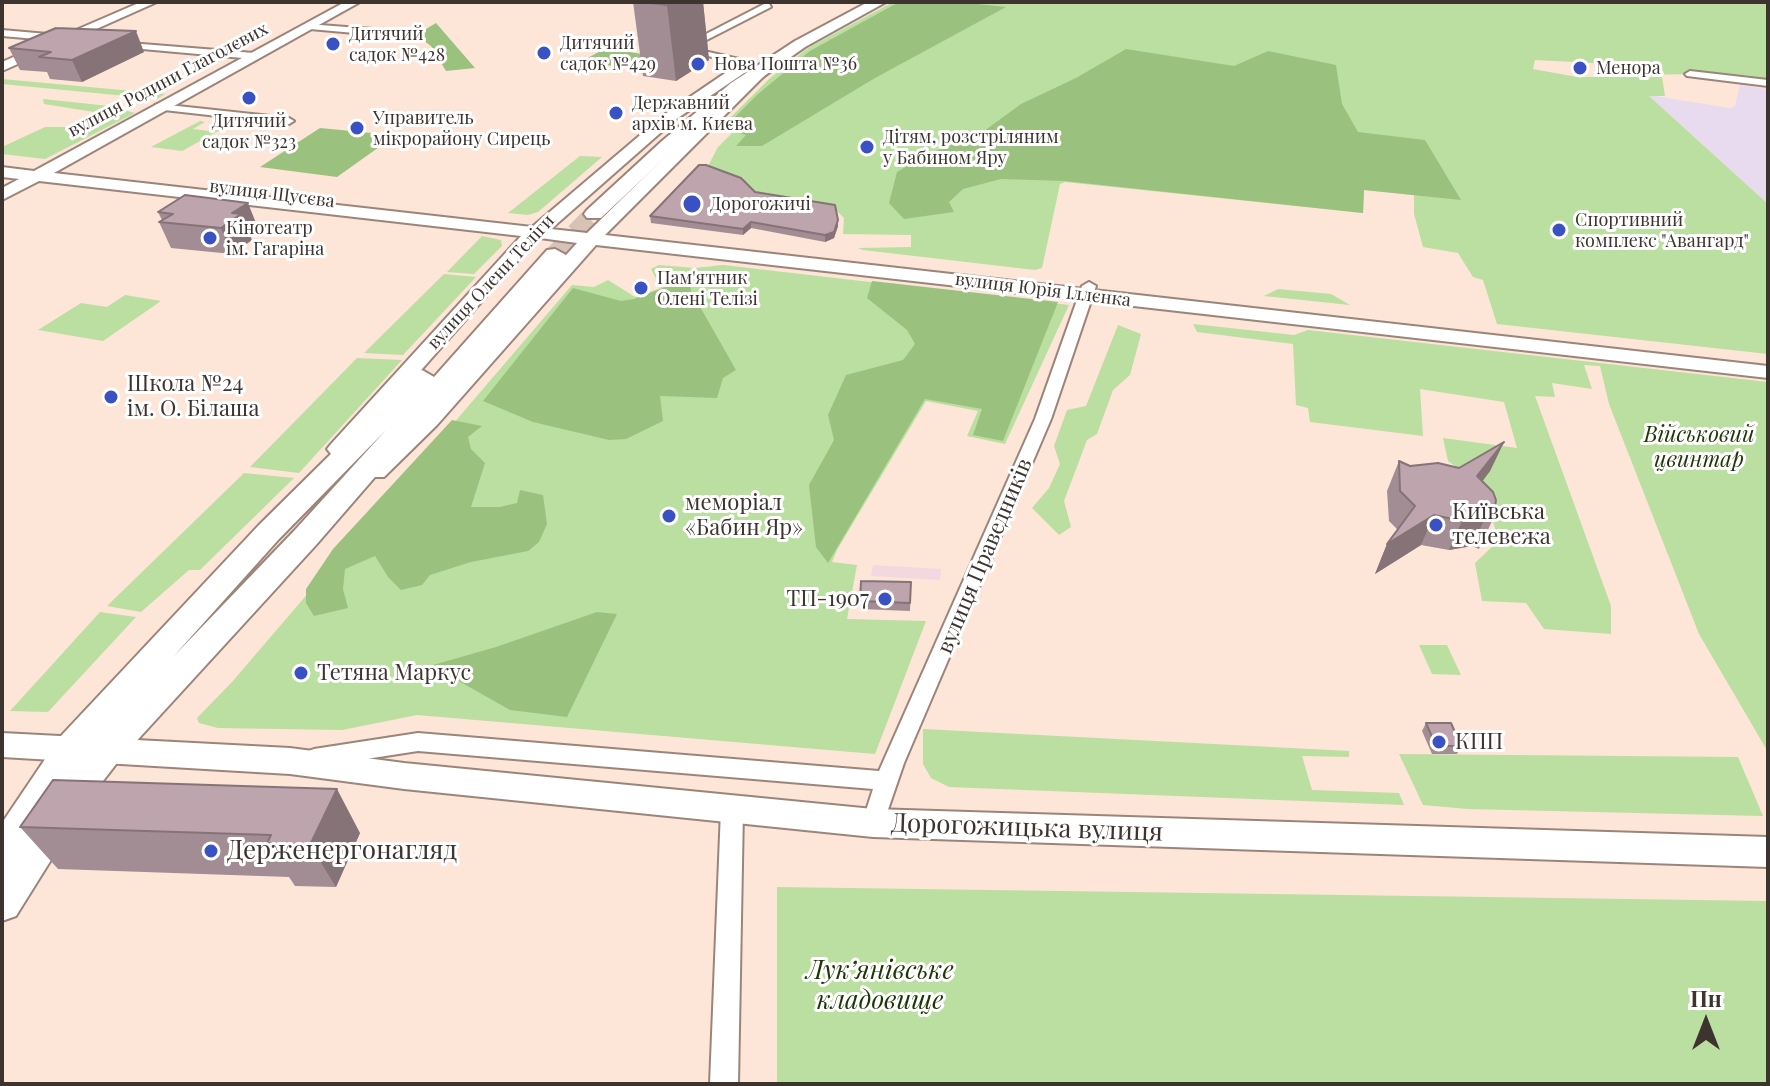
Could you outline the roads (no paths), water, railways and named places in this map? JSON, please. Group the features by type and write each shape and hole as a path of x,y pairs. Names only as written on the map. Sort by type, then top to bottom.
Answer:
{"main road":[{"path":"2,67 151,2"},
{"name":"вулиця Родини Глаголєвих","path":"2,195 354,2"},
{"name":"вулиця Олени Теліги","path":"2,855 269,532 417,384 543,242 670,117 862,2"},
{"name":"вулиця Олени Теліги","path":"2,903 70,798 90,748 429,420 590,224 668,145 753,66 879,2"},
{"name":"вулиця Щусєва","path":"2,163 42,172 543,242 590,224"},
{"name":"вулиця Щусєва","path":"2,172 42,172"},
{"name":"вулиця Юрія Іллєнка","path":"590,224 1088,290 1494,336 1768,372"},
{"name":"вулиця Олени Теліги","path":"305,538 543,242"},
{"name":"вулиця Юрія Іллєнка","path":"1494,336 1768,362"},
{"name":"Дорогожицька вулиця","path":"2,745 290,761 873,823 1768,852"}],"street":[{"path":"753,66 682,49 768,5"},
{"path":"310,26 399,34"},
{"path":"2,33 90,41"},
{"path":"105,42 254,56"},
{"path":"1690,74 1768,83"},
{"path":"159,107 289,121"},
{"name":"вулиця Праведників","path":"873,823 888,781 1043,419 1088,290"},
{"name":"Дорогожицька вулиця","path":"290,761 418,742 888,781"},
{"path":"724,1084 732,810"}],"tunnel":[{"path":"555,255 594,214"}],"place":[{"name":"Дитячий садок №428","path":"333,44"},
{"name":"Дитячий садок №429","path":"544,53"},
{"name":"Нова Пошта №36","path":"698,64"},
{"name":"Менора","path":"1580,68"},
{"name":"Дитячий садок №323","path":"249,98"},
{"name":"Державний архів м. Києва","path":"616,113"},
{"name":"Управитель мікрорайону Сирець","path":"357,128"},
{"name":"Дітям, розстріляним у Бабином Яру","path":"867,147"},
{"name":"Дорогожичі","path":"692,204"},
{"name":"Спортивний комплекс \"Авангард\"","path":"1559,230"},
{"name":"Кінотеатр ім. Гагаріна","path":"210,238"},
{"name":"Пам'ятник Олені Телізі","path":"641,288"},
{"name":"Школа №24 ім. О. Білаша","path":"111,397"},
{"name":"меморіал «Бабин Яр»","path":"669,516"},
{"name":"Київська телевежа","path":"1436,525"},
{"name":"ТП-1907","path":"885,599"},
{"name":"Тетяна Маркус","path":"301,673"},
{"name":"КПП","path":"1439,742"},
{"name":"Держенергонагляд","path":"211,851"}],"park label":[{"name":"Військовий цвинтар","path":"1699,448"},
{"name":"Лукʼянівське кладовище","path":"880,986"}]}
